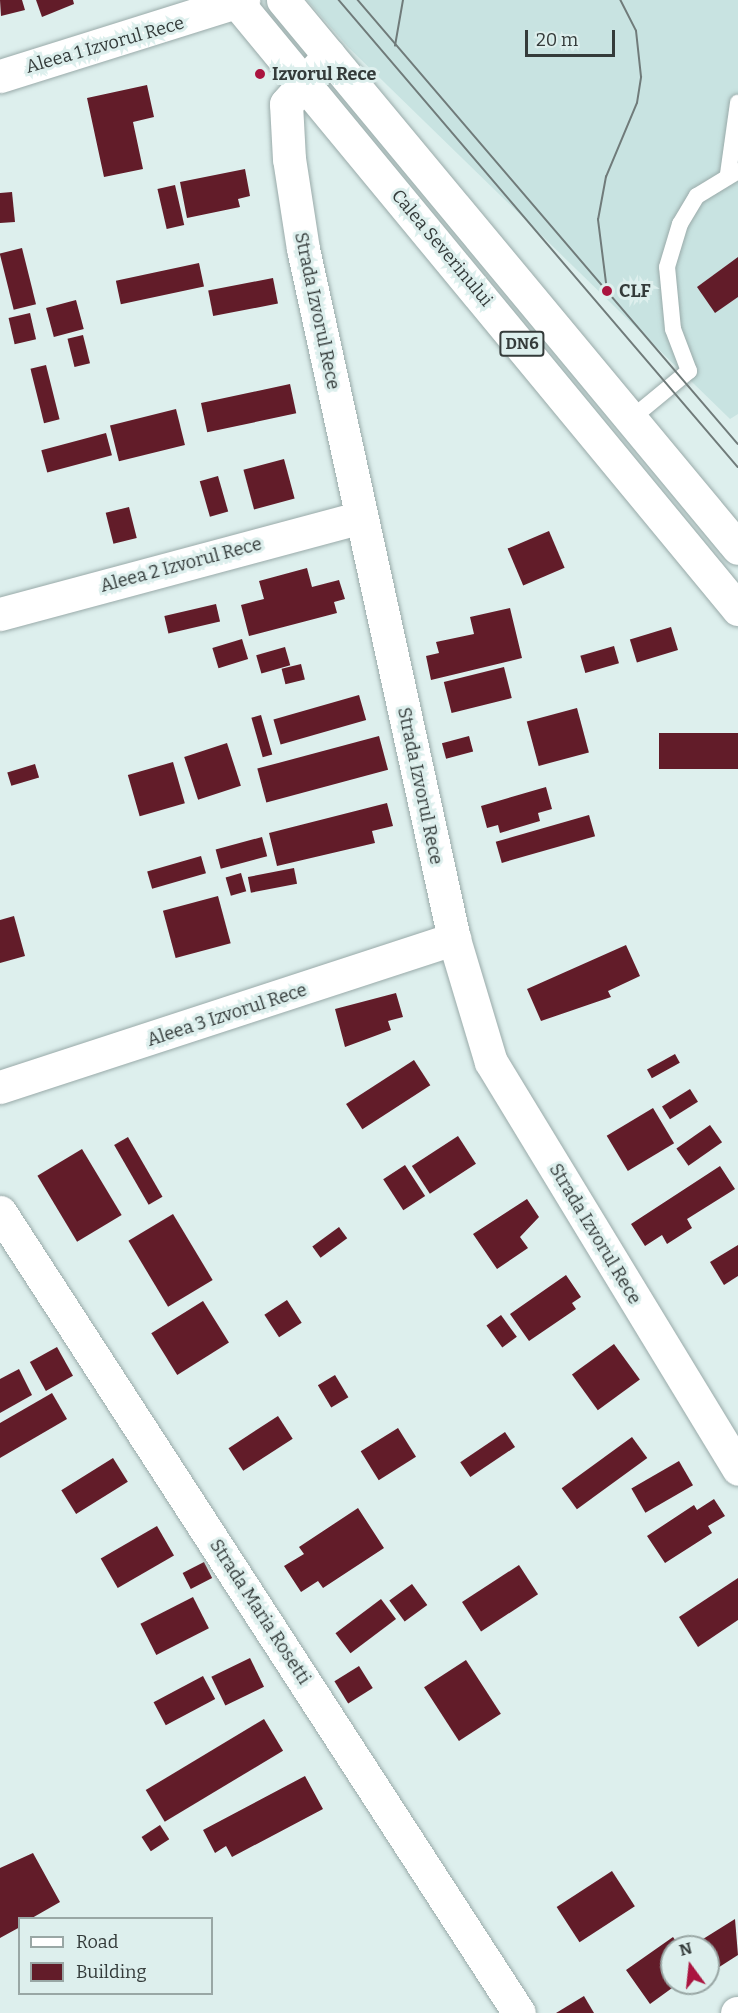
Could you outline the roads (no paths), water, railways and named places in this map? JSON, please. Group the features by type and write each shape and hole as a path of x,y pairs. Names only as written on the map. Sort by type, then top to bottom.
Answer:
{"street":[{"name":"Calea Severinului","path":"283,0 738,548"},
{"name":"Calea Severinului","path":"239,1 738,609"},
{"name":"Aleea 1 Izvorul Rece","path":"0,76 239,1"},
{"name":"Strada Izvorul Rece","path":"329,55 303,81 286,104 289,159 361,517 454,939 491,1062 738,1469"},
{"name":"Aleea 2 Izvorul Rece","path":"0,614 361,517"},
{"name":"Aleea 3 Izvorul Rece","path":"0,1087 454,939"},
{"name":"Strada Maria Rosetti","path":"0,1212 519,2013"}],"lane":[{"path":"632,418 689,370 673,329 667,267 680,224 697,196 733,173 738,103"}],"tram line":[{"path":"339,0 738,467"},
{"path":"358,0 738,444"},
{"path":"395,46 403,0"},
{"path":"607,291 598,220 606,177 637,103 641,77 636,31 620,0"}],"place":[{"name":"Izvorul Rece","path":"260,74"},
{"name":"CLF","path":"607,291"}]}
